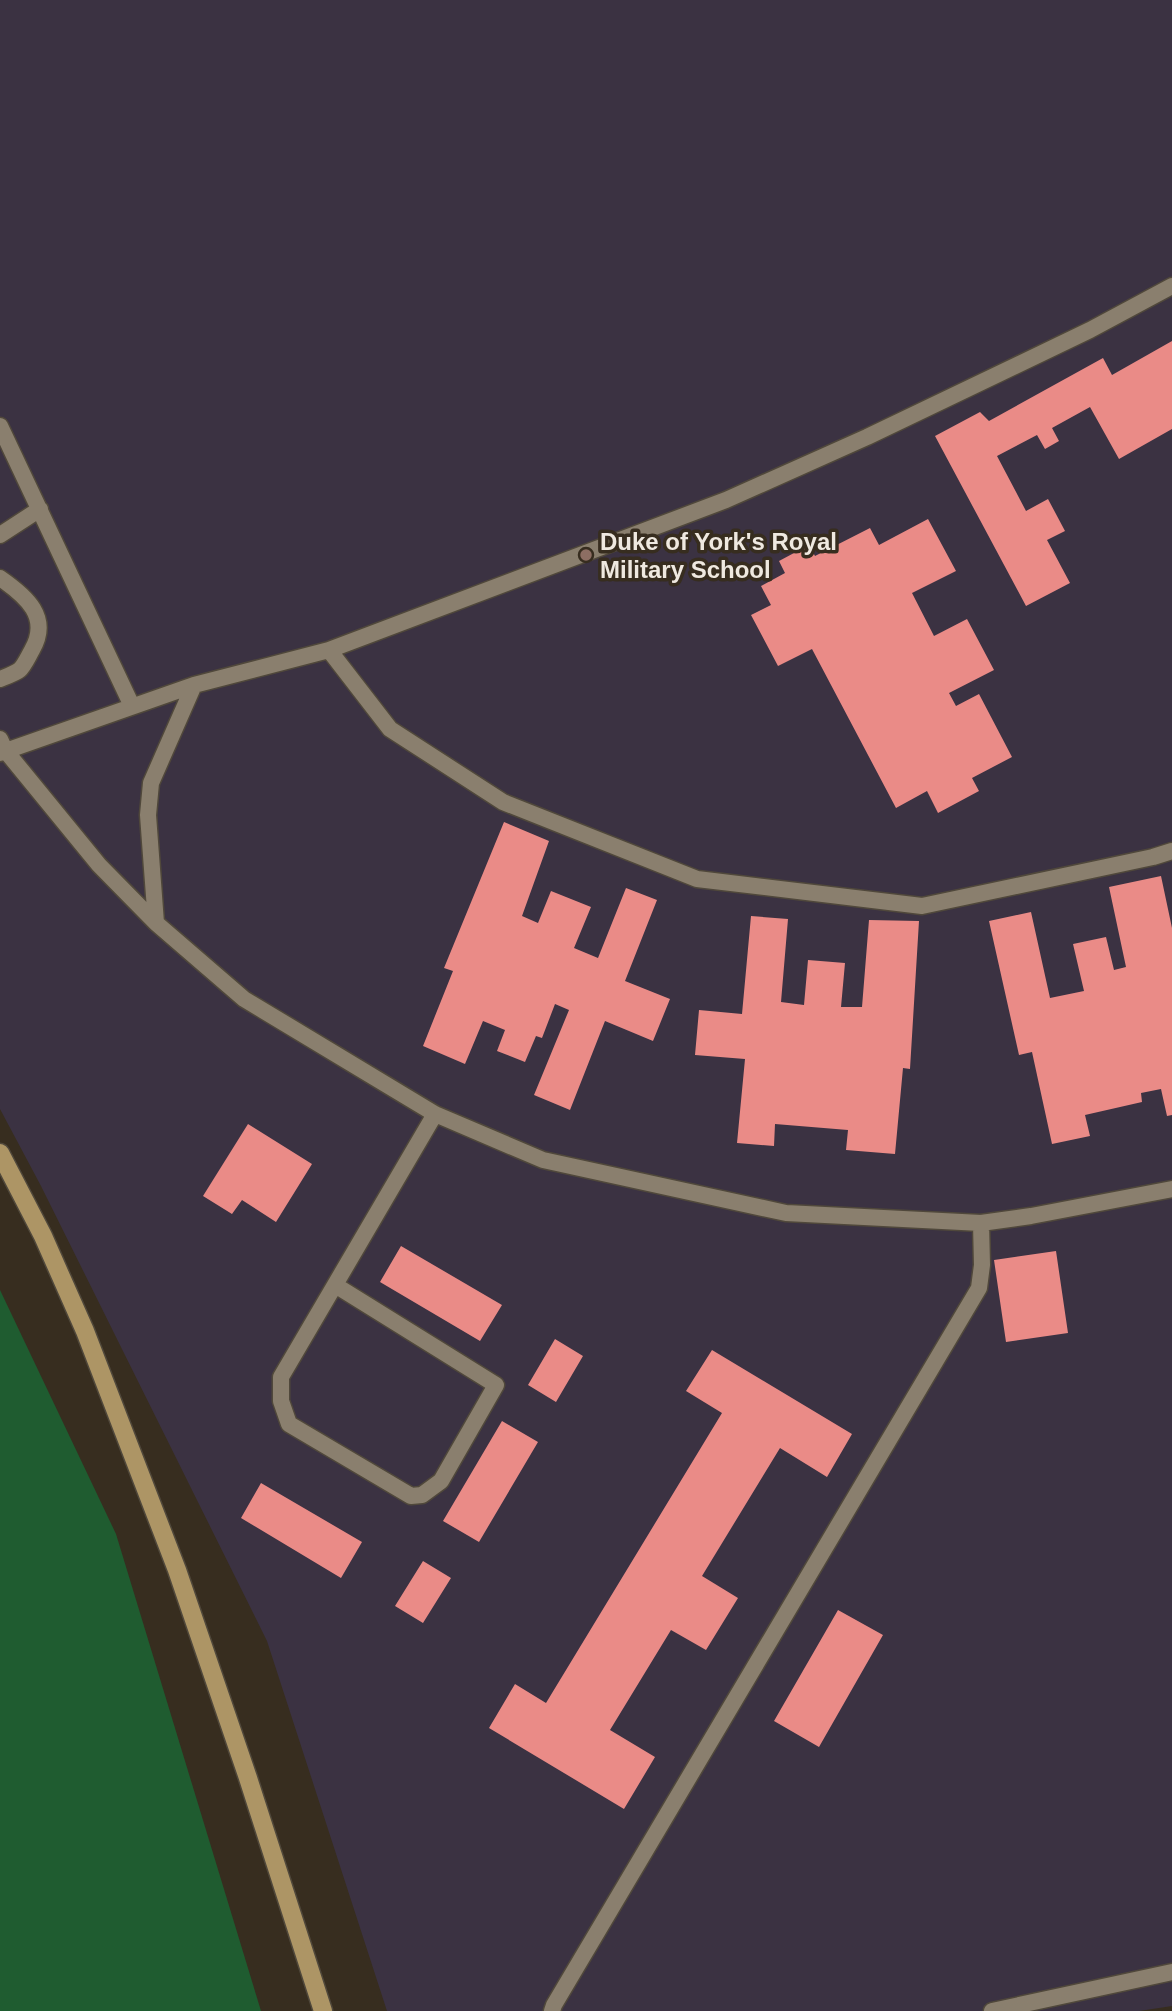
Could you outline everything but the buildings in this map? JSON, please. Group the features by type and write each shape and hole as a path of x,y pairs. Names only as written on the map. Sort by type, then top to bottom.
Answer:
{"main road":[{"path":"0,1153 43,1236 85,1331 172,1557 248,1778 323,2011"}],"lane":[{"path":"1172,286 1090,330 867,437 726,500 329,650 194,685 2,747 99,865 156,923 244,999 435,1114 543,1160 786,1213 981,1223 1172,1189"},
{"path":"0,426 132,706"},
{"path":"0,535 40,509"},
{"path":"0,578 23,594 38,618 38,638 20,671 0,679"},
{"path":"329,650 390,729 503,802 697,879 922,906 1172,851"},
{"path":"156,923 148,815 151,783 194,685"},
{"path":"335,1286 496,1385 441,1481 422,1495 411,1496 289,1424 281,1401 281,1377 435,1114"},
{"path":"552,2011 979,1288 982,1265 981,1223"},
{"path":"992,2011 1172,1972"}],"shaded area":[{"name":"Duke of York's Royal Military School","path":"0,0 1172,0 1172,2006 1139,2011 387,2011 267,1641 41,1186 0,1109"}],"green space":[{"path":"0,1290 116,1534 261,2011 0,2011"}],"place":[{"name":"Duke of York's Royal Military School","path":"586,555"}]}
